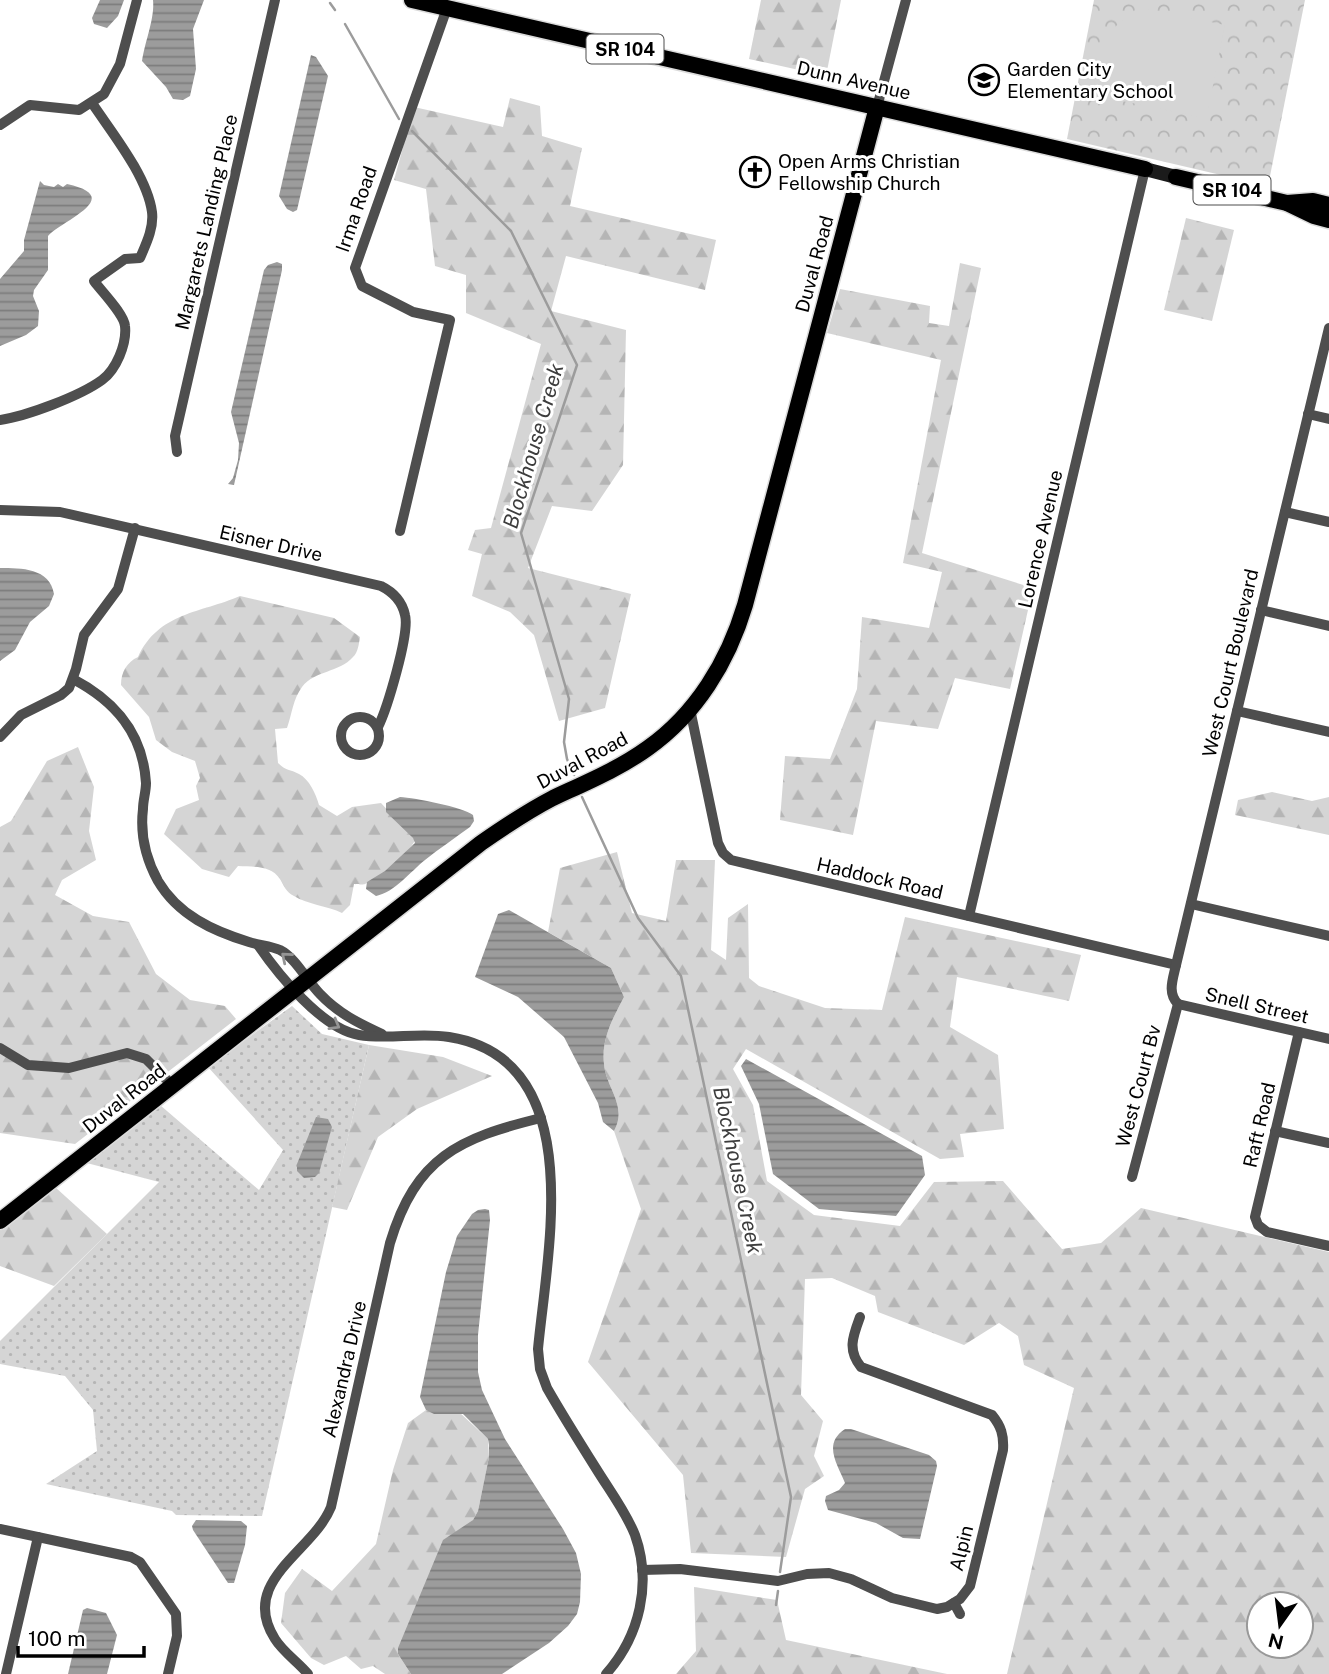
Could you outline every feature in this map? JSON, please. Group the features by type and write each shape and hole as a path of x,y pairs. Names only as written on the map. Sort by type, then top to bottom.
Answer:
{"main road":[{"name":"Dunn Avenue","path":"412,0 447,8 475,7 877,107 1287,203 1329,220"},
{"name":"Duval Road","path":"0,1222 481,843 517,818 635,757 667,732 690,709 716,674 740,622 877,107"},
{"name":"Dunn Avenue","path":"1287,203 1313,201 1329,205"}],"street":[{"path":"0,125 30,105 79,110 104,94 120,64 137,0"},
{"name":"Margarets Landing Place","path":"177,452 175,436 275,0"},
{"name":"Duval Road","path":"877,107 906,0"},
{"name":"Irma Road","path":"400,531 450,320 414,312 362,286 355,268 447,8"},
{"path":"0,419 18,417 102,380 114,368 121,352 125,326 120,315 94,281 125,260 140,258 151,230 152,213 146,189 92,103"},
{"name":"Lorence Avenue","path":"969,916 1145,170"},
{"name":"West Court Boulevard","path":"1178,1004 1172,999 1171,991 1176,965 1329,328"},
{"path":"1308,415 1329,419"},
{"name":"Eisner Drive","path":"0,510 37,509 60,512 381,586 390,591 402,605 406,615 406,627 384,713 377,727 379,740 368,754 348,751 341,740 342,727 351,718 363,716 377,727"},
{"path":"1285,512 1329,522"},
{"path":"0,737 21,715 61,695 69,688 84,635 118,589 135,528"},
{"path":"1261,610 1329,626"},
{"path":"73,679 103,696 124,718 137,742 146,785 142,823 144,846 164,890 182,909 210,928 257,945 280,950 315,1012 337,1027 359,1035 450,1037 483,1048 499,1057 523,1081 532,1095 550,1154 553,1185 538,1349 540,1369 547,1388 634,1533 642,1570 642,1597 637,1624 622,1654 606,1674"},
{"name":"Haddock Road","path":"690,709 718,844 731,860 1176,965"},
{"path":"1237,711 1329,732"},
{"path":"1191,904 1329,936"},
{"path":"257,945 302,985 343,1015 385,1035"},
{"name":"Snell Street","path":"1178,1004 1329,1039"},
{"name":"West Court Bv","path":"1132,1177 1178,1004"},
{"name":"Raft Road","path":"1299,1032 1255,1217 1258,1225 1267,1232 1329,1246"},
{"path":"0,1048 28,1065 69,1068 127,1054 146,1059 173,1086"},
{"name":"Alexandra Drive","path":"308,1674 282,1648 269,1628 265,1604 280,1569 321,1527 331,1507 390,1243 402,1208 431,1167 457,1147 490,1130 541,1118"},
{"path":"1275,1130 1329,1143"},
{"name":"Alpin","path":"860,1317 851,1349 861,1367 992,1415 1002,1430 1003,1450 970,1586 954,1603"},
{"path":"0,1529 140,1562 176,1614 178,1624 168,1674"},
{"path":"6,1674 38,1537"},
{"path":"642,1570 688,1570 778,1581 807,1574 829,1573 851,1579 892,1598 926,1608 937,1609 954,1603 960,1614"}],"green space":[{"path":"761,0 841,0 826,76 749,59"},
{"path":"1094,0 1305,0 1268,186 1067,139"},
{"path":"1139,7 1225,25 1208,111 1200,117 1093,95 1097,53 1117,25"},
{"path":"510,98 540,106 542,136 582,148 570,206 716,240 705,290 566,256 551,311 626,330 623,465 592,511 552,506 528,568 631,594 605,708 559,721 534,635 510,612 472,596 482,554 468,550 475,530 491,528 541,344 466,313 466,275 435,266 426,189 394,180 414,107 503,127"},
{"path":"1186,218 1234,230 1212,321 1164,310"},
{"path":"960,263 981,268 922,553 1033,588 1010,689 955,678 938,729 876,721 853,835 780,820 785,756 830,759 857,689 862,617 929,628 942,572 903,563 941,360 827,333 840,289 930,306 929,323 949,326"},
{"path":"240,596 334,618 360,637 355,655 347,662 307,681 299,692 287,728 275,729 278,763 306,779 319,805 337,816 352,807 381,803 415,840 400,858 378,877 364,884 354,884 350,905 342,913 291,894 276,874 267,869 238,866 229,877 202,869 164,834 176,809 199,800 196,786 200,778 195,761 172,752 156,740 149,717 121,685 122,676 125,668 138,657 147,642 169,622"},
{"path":"78,747 94,787 89,831 96,860 62,880 55,895 93,916 129,922 156,974 190,1000 225,1006 236,1019 75,1144 0,1133 0,827 11,821 47,761"},
{"path":"1272,792 1312,801 1329,797 1329,835 1235,815 1238,800"},
{"path":"617,852 632,913 666,921 676,860 715,860 711,950 726,960 728,918 748,904 749,978 759,986 825,1008 882,1010 905,917 1081,955 1069,1001 957,977 950,1027 998,1055 1004,1129 960,1134 964,1157 940,1159 746,1049 733,1069 753,1105 767,1181 814,1215 900,1226 934,1182 1003,1181 1062,1249 1101,1243 1141,1208 1329,1252 1329,1674 1007,1674 1074,1388 1024,1365 1018,1336 999,1323 964,1345 878,1312 875,1296 832,1278 805,1279 801,1395 823,1421 814,1456 824,1476 805,1489 786,1557 691,1553 683,1475 588,1362 641,1209 614,1131 618,1122 618,1105 604,1064 606,1037 624,997 611,968 548,932 560,868"},
{"path":"292,1006 322,1034 369,1045 262,1516 176,1515 172,1511 46,1484 97,1451 93,1410 65,1376 0,1364 0,1341 159,1182 83,1162 160,1105 259,1190 283,1150 208,1067"},
{"path":"369,1045 443,1057 492,1076 417,1109 378,1137 347,1210 332,1207"},
{"path":"55,1187 107,1234 54,1286 0,1266 0,1230"},
{"path":"426,1410 439,1414 459,1412 488,1439 489,1457 478,1511 398,1654 411,1674 385,1674 373,1666 361,1669 346,1656 324,1665 311,1658 281,1623 285,1593 302,1569 332,1591 376,1544 393,1470 408,1423"},
{"path":"694,1587 777,1600 786,1640 947,1674 676,1674 696,1651"}],"shaded area":[{"path":"100,0 124,0 118,16 107,28 94,24 92,18"},
{"path":"153,0 204,0 193,29 196,69 190,96 183,100 173,99 166,87 142,61"},
{"path":"311,55 316,57 328,76 297,210 293,212 287,209 279,196"},
{"path":"40,181 44,185 54,187 67,184 84,189 91,195 91,202 48,236 48,270 34,290 33,296 39,311 38,326 26,335 0,346 0,279 24,251 24,240"},
{"path":"277,262 282,264 282,270 234,485 228,484 233,478 238,460 239,443 231,412 264,270 268,265"},
{"path":"0,568 25,569 41,574 51,585 54,594 49,606 30,622 15,650 0,661"},
{"path":"400,797 459,809 473,815 474,821 396,886 376,896 366,889 367,882 385,871 415,843 386,812 386,803"},
{"path":"509,910 611,968 624,997 604,1046 606,1073 619,1113 614,1131 603,1122 598,1103 564,1037 518,997 475,977 498,914"},
{"path":"746,1059 922,1156 925,1175 896,1216 819,1209 773,1174 759,1104 741,1066"},
{"path":"316,1117 328,1119 332,1127 319,1173 315,1177 304,1178 297,1171 297,1164"},
{"path":"489,1210 490,1220 478,1335 478,1372 482,1390 505,1439 576,1553 581,1574 580,1602 577,1614 568,1626 549,1643 502,1674 411,1674 398,1654 398,1648 443,1540 473,1520 478,1511 489,1457 488,1439 463,1414 434,1414 426,1410 420,1397 446,1272 457,1236 472,1214"},
{"path":"845,1429 929,1455 936,1461 920,1539 903,1538 876,1523 828,1510 826,1496 839,1490 845,1483 833,1448 834,1441"},
{"path":"196,1520 241,1521 247,1526 245,1545 234,1583 228,1583 193,1530 192,1526"},
{"path":"87,1608 106,1613 117,1635 107,1674 68,1674 83,1610"}],"waterway":[{"name":"Blockhouse Creek","path":"330,3 335,10"},
{"name":"Blockhouse Creek","path":"345,24 399,119"},
{"name":"Blockhouse Creek","path":"412,131 511,231 577,365 521,533 569,699 564,742 574,775"},
{"name":"Blockhouse Creek","path":"582,797 638,918 681,976 791,1497 780,1572"},
{"name":"Blockhouse Creek","path":"776,1605 778,1591"}],"place":[{"name":"Garden City Elementary School","path":"984,80"},
{"name":"Open Arms Christian Fellowship Church","path":"755,172"}]}
